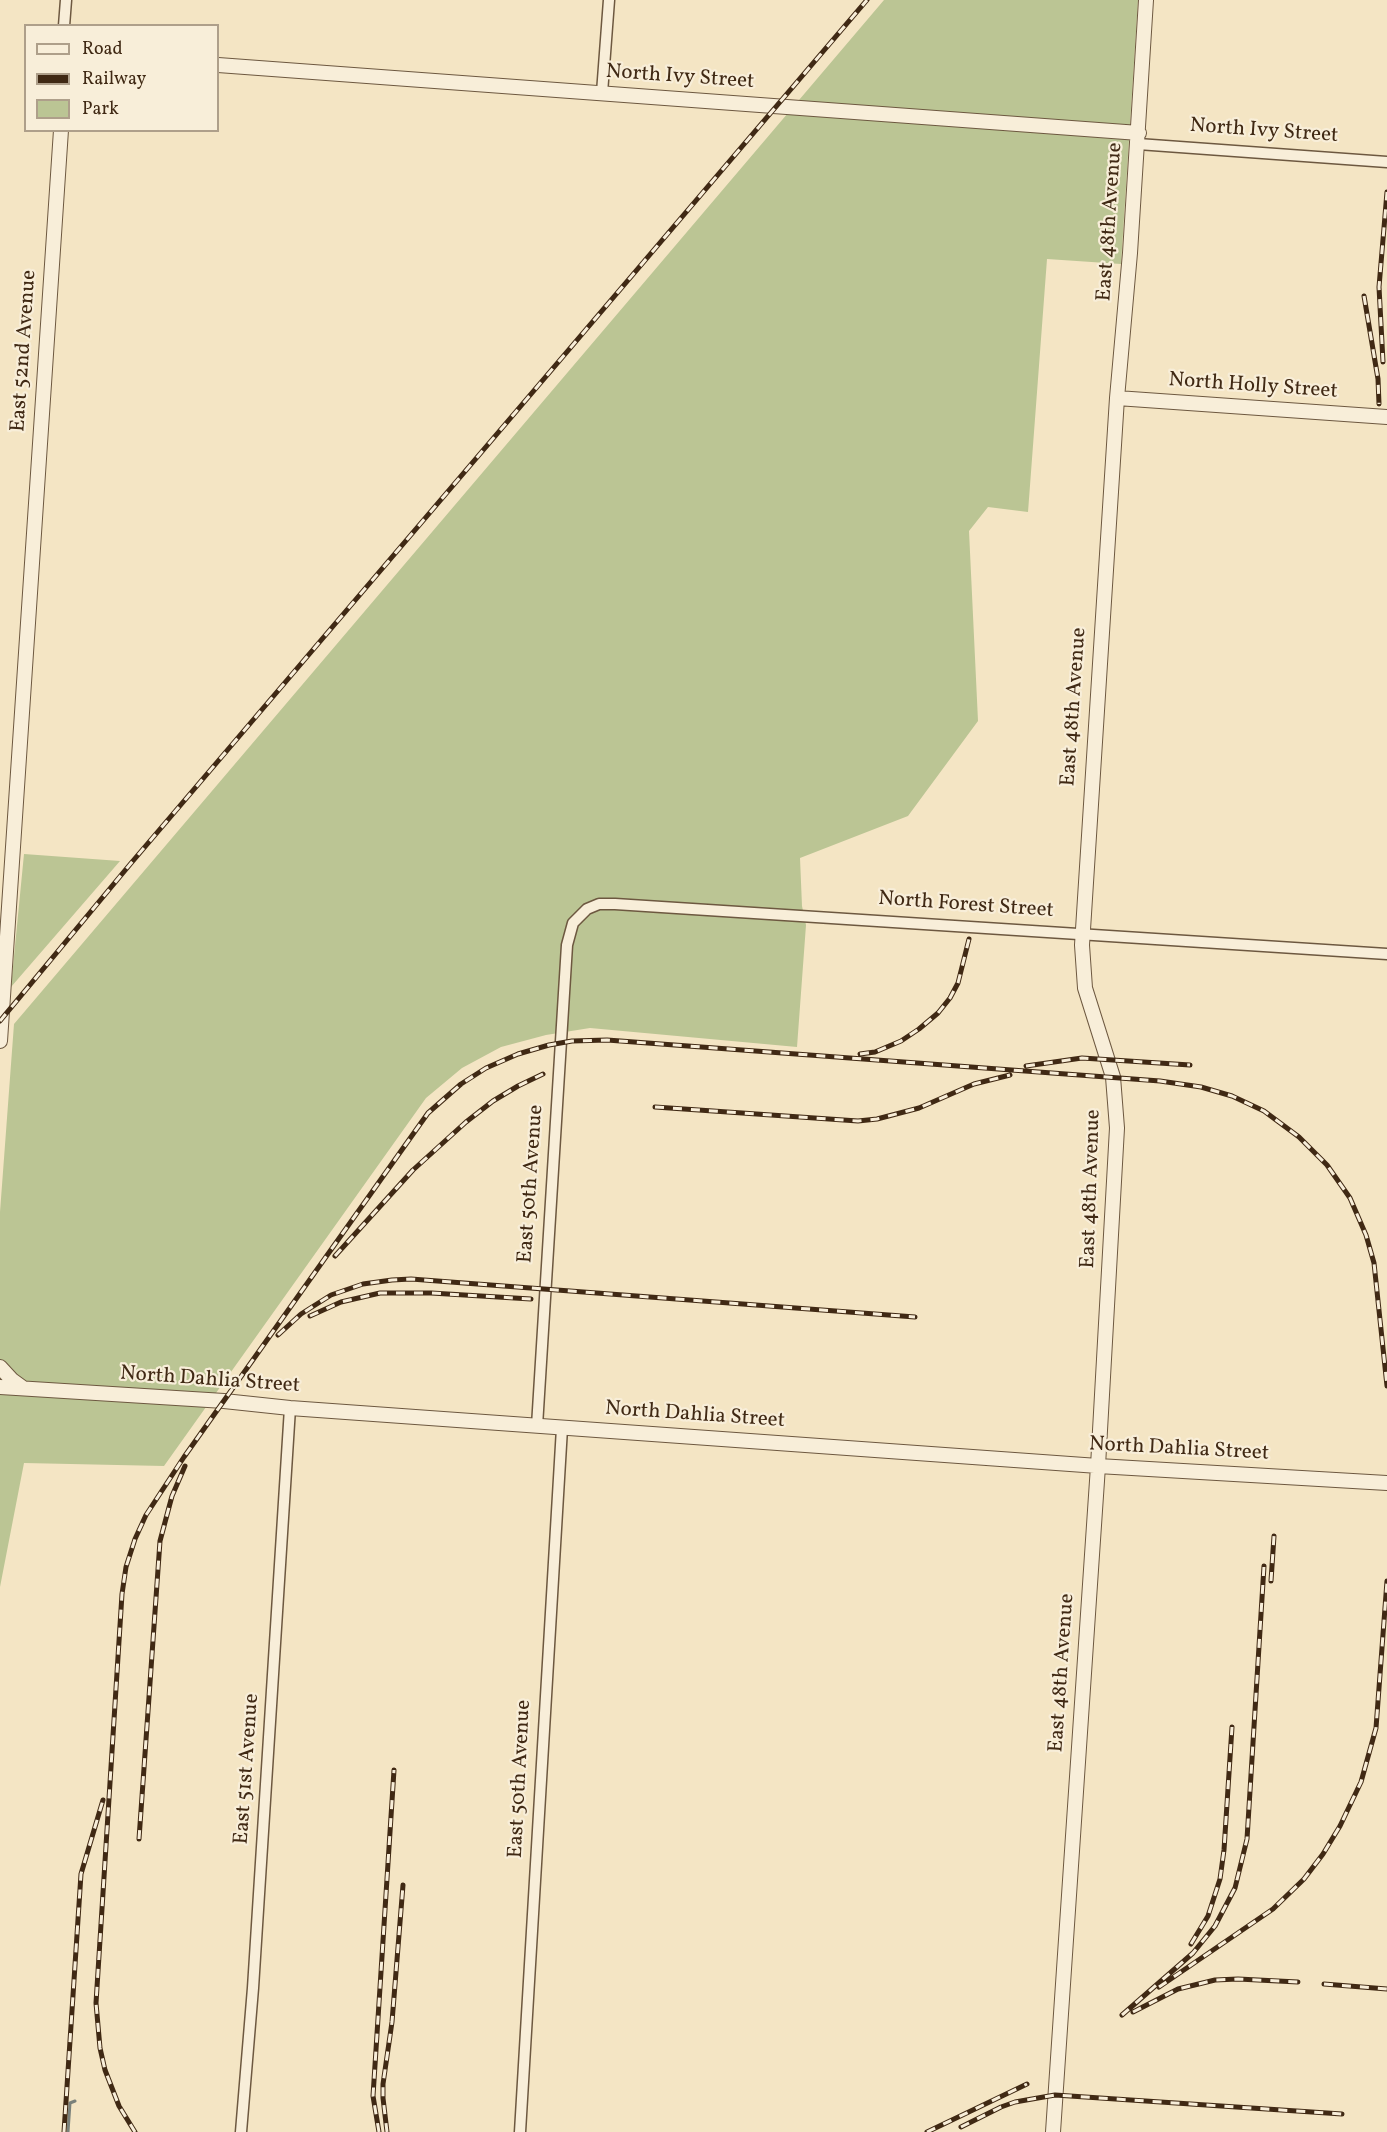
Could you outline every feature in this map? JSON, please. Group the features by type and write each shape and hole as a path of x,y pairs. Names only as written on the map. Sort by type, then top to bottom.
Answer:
{"street":[{"path":"64,24 66,0"},
{"path":"602,93 609,0"},
{"name":"East 48th Avenue","path":"1053,2132 1098,1466 1117,1114 1109,1059 1085,988 1082,933 1117,398 1130,263 1146,0"},
{"name":"North Ivy Street","path":"219,65 602,93 1138,138 1387,162"},
{"name":"East 52nd Avenue","path":"0,1041 6,864 61,132"},
{"name":"North Holly Street","path":"1117,398 1387,417"},
{"name":"North Forest Street","path":"567,945 571,928 579,915 590,907 609,903 1387,954"},
{"name":"East 50th Avenue","path":"537,1426 567,945"},
{"path":"0,1368 25,1389"},
{"name":"North Dahlia Street","path":"0,1387 224,1401 290,1408 1098,1466 1387,1483"},
{"name":"East 51st Avenue","path":"241,2132 254,1988 290,1408"},
{"name":"East 50th Avenue","path":"520,2132 562,1428"}],"green space":[{"path":"884,0 1138,0 1121,264 1047,259 1028,512 988,507 969,531 978,721 908,816 800,858 802,906 806,925 797,1047 590,1028 546,1035 501,1047 462,1068 426,1098 164,1466 24,1463 0,1587 0,1212 14,1024"},
{"path":"24,854 120,861 11,987"}],"waterway":[{"path":"68,2132 70,2103 75,2101"}],"railway":[{"path":"0,1021 132,862 867,0"},
{"path":"1383,362 1379,287 1387,192"},
{"path":"1364,296 1378,379 1379,404"},
{"path":"860,1054 875,1052 901,1041 938,1013 958,983 969,939"},
{"path":"135,2132 119,2106 105,2070 100,2048 96,2003 122,1594 126,1567 135,1539 146,1515 184,1457 428,1113 461,1084 486,1068 518,1054 549,1045 572,1041 607,1040 1160,1081 1201,1087 1232,1096 1264,1111 1299,1137 1327,1165 1350,1198 1366,1235 1374,1263 1387,1386"},
{"path":"1026,1066 1082,1058 1190,1065"},
{"path":"335,1256 413,1170 466,1122 493,1101 543,1074"},
{"path":"655,1107 858,1121 877,1119 919,1108 974,1084 1010,1075"},
{"path":"278,1335 301,1314 331,1295 363,1284 411,1279 915,1317"},
{"path":"310,1316 341,1302 380,1293 431,1293 531,1299"},
{"path":"139,1839 160,1541 172,1496 185,1466"},
{"path":"1271,1581 1274,1536"},
{"path":"1122,2015 1193,1953 1215,1926 1235,1888 1247,1839 1264,1566"},
{"path":"1159,1987 1273,1909 1304,1879 1340,1826 1361,1782 1376,1728 1387,1581"},
{"path":"1191,1944 1208,1916 1220,1879 1232,1727"},
{"path":"379,2132 373,2096 394,1770"},
{"path":"64,2132 81,1874 103,1800"},
{"path":"387,2132 383,2084 392,2022 403,1885"},
{"path":"1133,2012 1178,1989 1215,1980 1298,1982"},
{"path":"1324,1984 1387,1989"},
{"path":"927,2132 1027,2084"},
{"path":"961,2127 1015,2102 1055,2095 1342,2114"}]}
